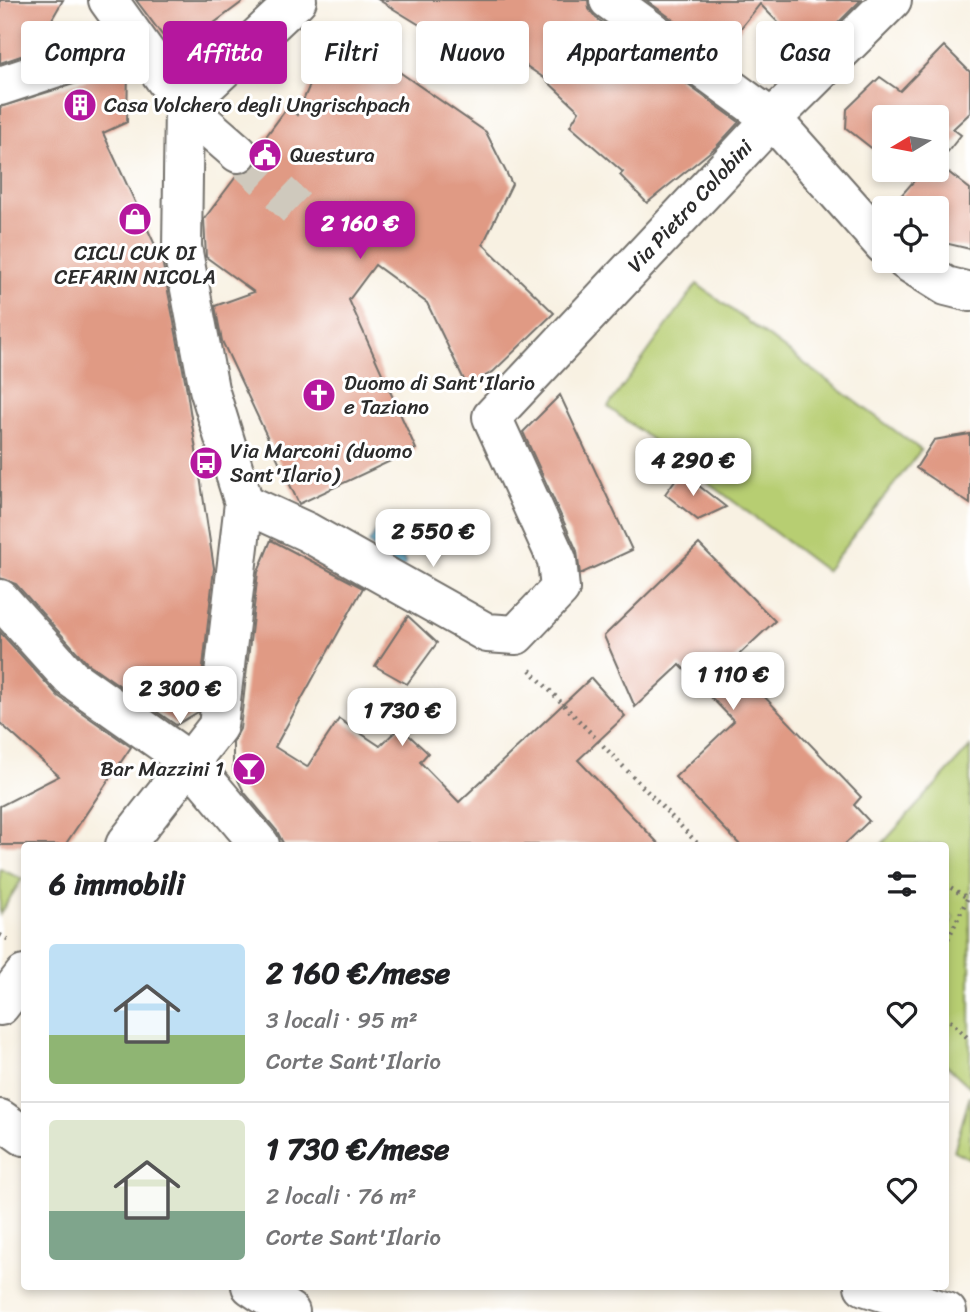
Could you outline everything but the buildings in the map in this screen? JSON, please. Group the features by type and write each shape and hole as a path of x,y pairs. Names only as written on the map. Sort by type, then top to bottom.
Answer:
{"street":[{"path":"108,0 122,21"},
{"path":"127,842 218,726 244,503 209,390 182,247 184,106 297,0"},
{"path":"609,0 772,119 872,232"},
{"name":"Via Pietro Colobini","path":"487,632 516,635 559,589 557,560 492,417 772,119 892,0"},
{"path":"149,60 184,106 238,153"},
{"path":"0,86 21,79"},
{"path":"925,273 946,286 970,292"},
{"path":"244,503 307,532 487,632"},
{"path":"0,599 71,678 190,762 257,842"},
{"path":"257,1290 290,1312"},
{"path":"877,1290 947,1312"}],"path":[{"path":"487,632 527,666 696,842"},
{"path":"949,886 969,897 949,938"},
{"path":"949,1020 970,1040"}],"green space":[{"path":"697,284 921,450 826,571 608,407"},
{"path":"970,747 970,1087 949,1068 949,925 954,918 949,913 949,842 884,842"},
{"path":"0,869 21,881 0,914"},
{"path":"970,1095 970,1159 954,1151"}],"water":[{"path":"383,521 406,564 398,569 369,543"}],"tunnel":[{"path":"238,153 296,208"}],"place":[{"name":"Casa Volchero degli Ungrischpach","path":"80,105"},
{"name":"Questura","path":"265,155"},
{"name":"CICLI CUK DI CEFARIN NICOLA","path":"135,219"},
{"name":"Duomo di Sant'Ilario e Taziano","path":"319,395"},
{"name":"Via Marconi (duomo Sant'Ilario)","path":"206,463"},
{"name":"Bar Mazzini 1","path":"249,769"}]}
